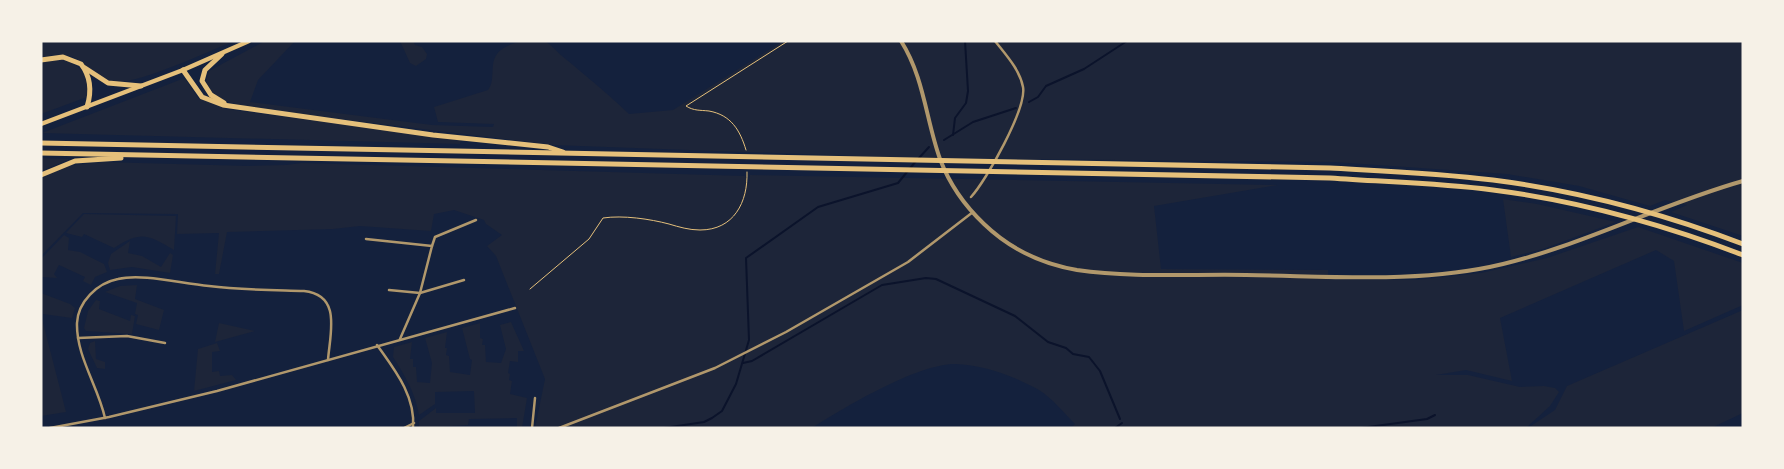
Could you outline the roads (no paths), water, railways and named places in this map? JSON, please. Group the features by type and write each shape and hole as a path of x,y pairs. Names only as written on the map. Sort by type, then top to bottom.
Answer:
{"highway":[{"path":"222,54 205,70 202,84 214,98 244,109"},
{"path":"41,60 63,57 81,64 108,83 142,86"},
{"path":"81,64 90,84 87,107"},
{"path":"183,70 198,93 206,99 244,109 433,135 548,147 568,154"},
{"path":"41,143 1330,168 1493,180 1583,195 1628,206 1743,244"},
{"path":"41,153 1330,178 1492,190 1572,204 1669,228 1743,255"},
{"path":"41,175 74,161 189,156"}],"main road":[{"path":"41,124 183,70 249,41"}],"street":[{"path":"901,41 919,79 941,161 954,187 972,212 1000,237 1036,258 1076,270 1139,274 1402,276 1454,272 1501,264 1542,254 1677,203 1743,181"},
{"path":"971,197 983,180 1016,119 1024,96 1019,74 995,41"},
{"path":"559,428 738,357 908,262 972,212"},
{"path":"400,339 420,293 435,237 476,220"},
{"path":"366,239 432,246"},
{"path":"105,418 78,338 78,321 83,304 98,288 118,278 137,278 233,288 304,291 321,296 329,306 331,320 328,360"},
{"path":"389,290 420,293 464,280"},
{"path":"50,428 105,418 217,391 378,344 515,308"},
{"path":"78,338 127,336 165,343"},
{"path":"378,344 407,392 414,423 413,428"},
{"path":"532,428 536,398"},
{"path":"404,428 414,423"}],"waterway":[{"path":"953,135 955,118 966,103 968,91 965,41"},
{"path":"1029,102 1038,97 1046,86 1084,69 1127,41"},
{"path":"944,140 973,122 1016,108"},
{"path":"919,158 929,147"},
{"path":"664,428 704,422 712,418 722,411 736,384 749,340 746,258 818,207 898,183 916,161"},
{"path":"743,363 752,361 882,285 926,278 936,279 1015,316 1048,342 1066,348 1073,354 1089,357 1100,371 1120,419"},
{"path":"1361,428 1427,419 1435,415"},
{"path":"1115,428 1122,423"}]}
